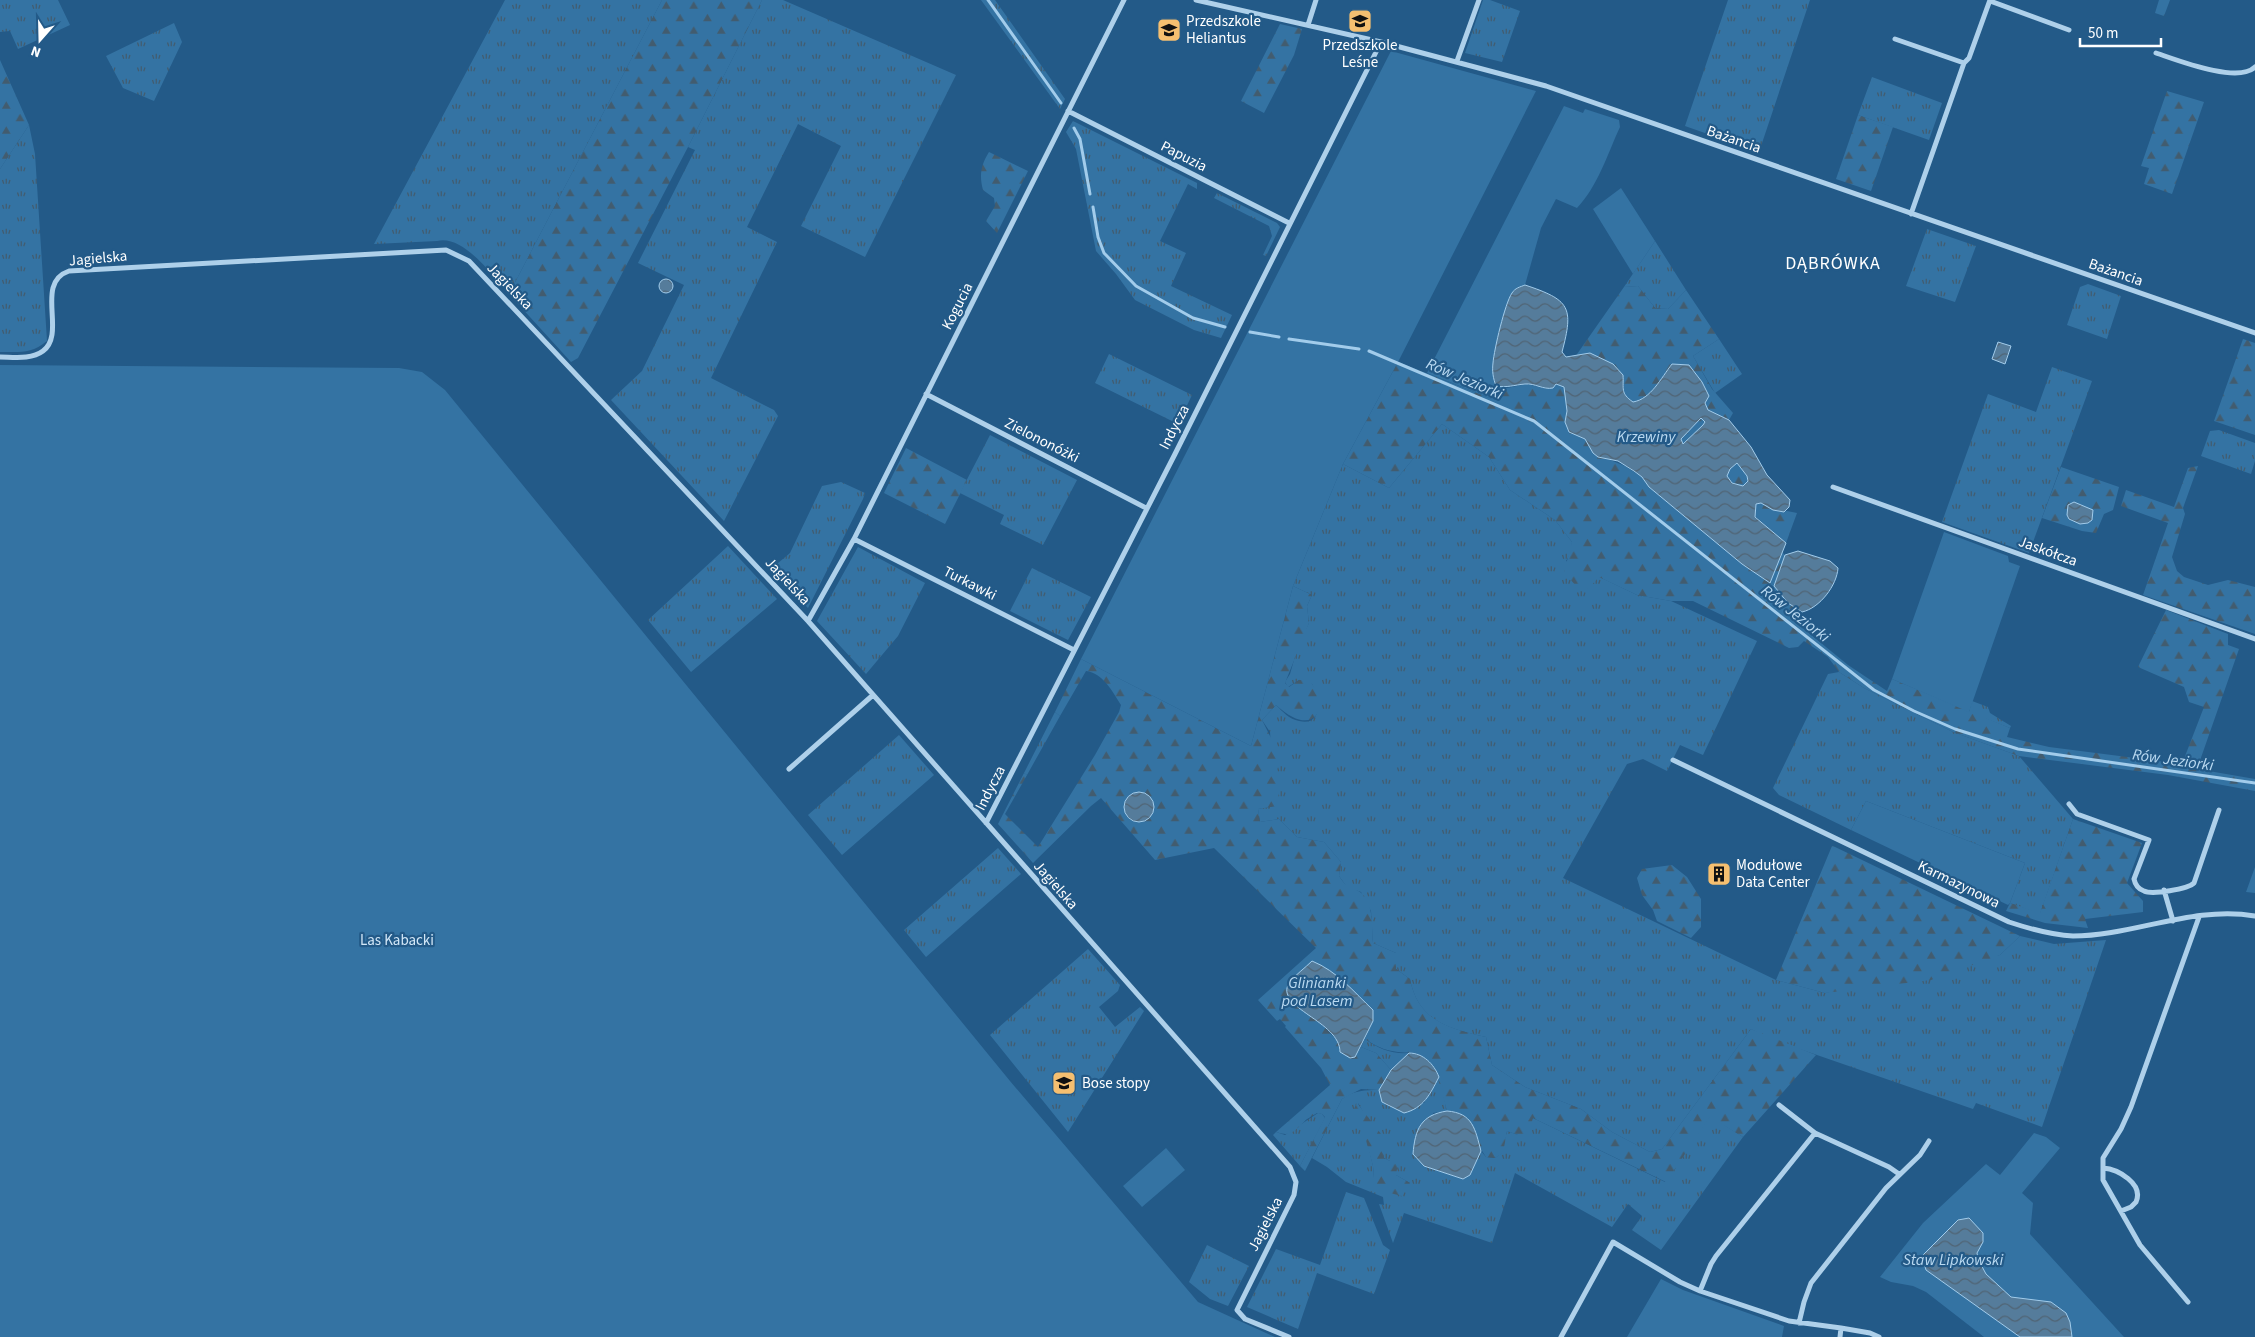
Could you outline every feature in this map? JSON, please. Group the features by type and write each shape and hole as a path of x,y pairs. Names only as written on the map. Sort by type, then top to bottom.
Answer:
{"street":[{"name":"Kogucia","path":"808,621 854,538 1124,0"},
{"name":"Bażancia","path":"1196,0 1381,42 1546,86 2255,334"},
{"path":"1308,25 1316,0"},
{"path":"1457,61 1479,0"},
{"path":"1911,214 1964,63 1969,58 1990,1 2069,30"},
{"path":"1894,39 1964,63"},
{"name":"Indycza","path":"986,823 1175,454 1381,42"},
{"path":"2156,53 2204,68 2243,73 2251,71 2255,67"},
{"name":"Papuzia","path":"1068,111 1289,223"},
{"name":"Jagielska","path":"0,357 28,356 42,352 46,348 51,338 53,287 59,275 69,271 446,250 469,260 808,621 1290,1167 1296,1182 1294,1195 1237,1310 1245,1319 1290,1337"},
{"name":"Zielononóżki","path":"926,394 1146,508"},
{"name":"Jaskółcza","path":"1833,487 2255,639"},
{"name":"Turkawki","path":"854,538 1074,650"},
{"path":"789,769 873,695"},
{"name":"Karmazynowa","path":"1673,760 2000,918 2027,928 2073,936 2106,933 2199,917 2231,914 2255,916"},
{"path":"2069,804 2077,814 2149,840 2134,879 2139,889 2147,892 2185,888 2194,883 2219,810"},
{"path":"2164,890 2173,921"},
{"path":"2188,1302 2140,1245 2106,1188 2103,1180 2103,1158 2121,1129 2131,1107 2199,917"},
{"path":"1779,1105 1815,1133 1889,1167 1899,1174"},
{"path":"1700,1291 1716,1256 1815,1133"},
{"path":"1799,1323 1811,1284 1855,1225 1899,1174 1920,1155 1929,1141"},
{"path":"2103,1168 2111,1169 2134,1183 2137,1189 2136,1202 2131,1207 2121,1211"},
{"path":"1561,1337 1613,1242 1680,1282 1700,1291 1775,1317 1799,1323 1870,1333 1879,1337"},
{"path":"1840,1337 1841,1328"}],"green space":[{"path":"0,0 58,0 70,25 18,49 10,31 0,32"},
{"path":"505,0 662,0 509,294 477,258 457,244 447,241 374,244"},
{"path":"662,0 762,0 578,358 571,362 509,294"},
{"path":"762,0 783,0 956,75 865,257 801,226 841,146 798,124 747,227 777,242 711,378 774,410 778,416 724,521 611,400 642,371 684,285 638,263 695,150 688,147"},
{"path":"981,0 995,0 1065,99 1060,109"},
{"path":"1483,0 1490,0 1520,11 1502,62 1465,53"},
{"path":"1728,0 1810,0 1759,152 1685,126"},
{"path":"2159,0 2170,0 2164,16 2155,13"},
{"path":"174,23 182,42 154,101 123,88 106,56"},
{"path":"1280,24 1302,29 1294,55 1264,113 1241,101"},
{"path":"1391,51 1536,91 1398,362 1343,464 1293,586 1251,746 1081,659"},
{"path":"0,60 29,125 0,169"},
{"path":"1872,77 1942,103 1929,140 1858,115"},
{"path":"2167,91 2204,102 2172,194 2144,184 2149,168 2141,166"},
{"path":"1564,106 1583,113 1585,109 1619,120 1620,127 1602,170 1591,190 1577,208 1556,199 1541,228 1525,285 1512,293 1503,317 1494,359 1494,390 1492,399 1427,373"},
{"path":"1858,115 1893,127 1871,191 1836,179"},
{"path":"1073,121 1197,183 1197,189 1188,184 1160,241 1186,253 1171,286 1232,315 1221,338 1194,330 1135,300 1096,251 1076,149 1066,132"},
{"path":"29,125 35,154 47,341 30,350 0,352 0,169"},
{"path":"989,152 1028,171 997,233 986,221 995,206 994,198 983,190 981,180 984,161"},
{"path":"1621,188 1655,241 1633,274 1593,209"},
{"path":"1217,193 1277,223 1280,227 1266,256 1263,255 1272,236 1269,226 1214,198"},
{"path":"1927,229 1976,246 1955,302 1906,286"},
{"path":"1655,241 1686,290 1668,309 1655,308 1638,286 1624,287"},
{"path":"2088,284 2121,296 2107,339 2067,325 2080,287"},
{"path":"1638,286 1655,308 1668,309 1686,290 1719,339 1693,356 1712,389 1733,413 1729,420 1708,410 1705,403 1708,396 1702,382 1672,364 1645,397 1633,402 1625,394 1624,382 1575,357 1624,287"},
{"path":"1719,339 1742,374 1715,393 1693,356"},
{"path":"2243,339 2255,343 2255,435 2214,421"},
{"path":"1109,354 1192,395 1178,424 1095,383"},
{"path":"1398,362 1492,399 1496,386 1507,388 1527,384 1547,389 1555,384 1562,386 1567,397 1565,422 1580,437 1585,439 1593,453 1625,466 1642,477 1649,487 1742,564 1769,583 1782,552 1785,555 1774,586 1788,603 1802,612 1799,625 1848,665 1887,691 1892,679 2010,728 2007,737 2049,747 2182,764 2204,707 2189,702 2184,687 2138,667 2166,610 2228,634 2228,645 2239,649 2197,769 2255,779 2255,791 2168,775 2019,756 1953,732 1864,688 1839,672 1828,657 1804,641 1798,647 1789,648 1693,601 1671,601 1637,595 1599,577 1588,589 1576,586 1564,572 1572,542 1555,520 1510,490 1489,457 1442,424 1389,488 1343,464"},
{"name":"Las Kabacki","path":"0,365 399,368 422,372 445,390 1010,1081 1198,1302 1275,1337 0,1337"},
{"path":"2052,367 2092,381 2029,553 1942,522 1988,394 2036,412"},
{"path":"1701,418 1705,422 1703,425 1683,444 1681,439"},
{"path":"1442,424 1489,457 1510,490 1555,520 1572,542 1571,552 1566,561 1637,595 1671,601 1757,641 1703,755 1680,745 1667,771 1643,759 1627,764 1563,878 1776,980 1825,993 2000,955 2020,936 2054,944 2106,940 2042,1127 1976,1103 1973,1109 1771,1039 1751,1029 1662,1149 1650,1152 1612,1132 1581,1109 1525,1087 1492,1065 1486,1037 1448,1026 1428,1014 1420,1005 1410,979 1396,969 1396,953 1373,943 1371,911 1361,892 1347,887 1339,876 1341,862 1324,842 1297,837 1279,819 1260,822 1258,809 1275,806 1270,732 1262,720 1276,705 1289,717 1307,722 1312,720 1318,710 1317,696 1312,684 1299,680 1288,687 1285,682 1290,674 1298,646 1309,623 1307,606 1312,595 1293,586 1343,464 1389,488"},
{"path":"2219,430 2255,443 2255,461 2251,474 2201,456 2210,431"},
{"path":"990,435 1077,480 1043,545 1000,524 1004,515 960,493"},
{"path":"906,448 967,480 945,524 884,493"},
{"path":"1737,463 1747,476 1748,480 1743,486 1732,483 1727,476 1730,469"},
{"path":"2198,466 2183,508 2185,514 2172,557 2177,571 2184,577 2208,585 2228,580 2255,587 2255,634 2143,595 2168,523 2121,506 2126,490 2174,507 2188,468"},
{"path":"2061,467 2119,487 2113,510 2104,514 2096,533 2082,531 2042,518"},
{"path":"841,482 865,493 808,608 771,569 790,553 822,486"},
{"path":"1761,503 1780,512 1797,513 1786,543 1755,516 1756,504"},
{"path":"1944,532 2008,556 2009,562 2020,566 1969,712 1892,679"},
{"path":"728,546 777,599 691,672 648,620"},
{"path":"858,547 925,583 898,636 866,674 817,621"},
{"path":"1032,568 1091,597 1068,640 1010,611"},
{"path":"1293,586 1312,595 1307,606 1309,623 1285,683 1289,687 1299,680 1309,681 1316,689 1319,707 1316,715 1311,719 1302,720 1290,716 1276,705 1262,720 1281,758 1275,776 1280,789 1276,806 1258,809 1260,822 1279,819 1297,837 1324,842 1341,862 1339,876 1342,881 1365,896 1368,902 1373,943 1396,953 1396,969 1410,979 1420,1005 1428,1014 1448,1026 1486,1037 1492,1065 1525,1087 1581,1109 1612,1132 1650,1152 1662,1149 1751,1029 1816,1055 1743,1137 1710,1117 1666,1182 1533,1118 1528,1134 1518,1135 1507,1131 1503,1153 1495,1158 1486,1157 1457,1112 1447,1111 1435,1068 1416,1053 1378,1047 1365,1039 1373,1021 1303,1010 1317,1020 1355,1057 1361,1047 1376,1053 1391,1070 1379,1090 1361,1089 1342,1099 1305,1171 1300,1166 1325,1117 1317,1113 1307,1119 1292,1133 1276,1132 1330,1085 1321,1068 1286,1026 1280,1019 1277,1021 1258,1000 1316,948 1214,848 1155,860 1101,798 1033,863 998,824 1024,773 1027,775 1005,814 1038,847 1095,755 1119,712 1121,705 1102,679 1092,672 1086,671 1060,716 1055,712 1081,659 1251,746"},
{"path":"1839,672 1864,688 1953,732 2019,756 2073,819 2040,914 2010,903 2025,863 1866,801 1851,830 1779,795 1773,788 1828,674"},
{"path":"1972,701 1988,707 1990,713 2011,726 2010,728 1969,712"},
{"path":"1055,712 1060,716 1027,775 1024,773"},
{"path":"899,735 934,775 842,855 808,815"},
{"path":"1866,801 2025,863 2010,903 2008,905 1851,830"},
{"path":"2073,819 2142,843 2127,883 2143,901 2143,912 2085,919 2088,928 2045,923 2006,911 2010,903 2040,913"},
{"path":"1832,846 2020,936 2000,955 1931,980 1825,993 1776,980"},
{"path":"998,848 1021,874 926,957 904,930"},
{"path":"1672,865 1687,877 1701,899 1701,927 1691,938 1657,921 1653,910 1642,895 1637,878 1642,869"},
{"path":"2255,867 2255,893 2246,892"},
{"name":"Bose stopy","path":"1088,949 1120,985 1118,991 1099,1007 1115,1027 1140,1007 1144,1011 1068,1132 990,1035"},
{"path":"1365,1039 1375,1046 1386,1050 1396,1053 1409,1053 1391,1070 1376,1053 1361,1047"},
{"path":"1439,1077 1447,1111 1433,1113 1424,1166 1463,1179 1470,1175 1481,1151 1486,1157 1495,1158 1502,1153 1507,1131 1518,1135 1533,1118 1665,1182 1710,1116 1743,1137 1661,1250 1632,1230 1642,1216 1628,1204 1612,1227 1515,1173 1492,1243 1404,1213 1393,1243 1379,1204 1384,1205 1383,1197 1346,1182 1312,1158 1342,1099 1351,1094 1360,1091 1379,1090 1382,1102 1424,1103","holes":["1358,1103 1384,1158 1390,1161 1396,1175 1410,1183 1374,1178 1373,1166"]},
{"path":"1357,1103 1381,1134 1384,1142 1384,1158 1390,1161 1395,1159 1398,1163 1396,1175 1410,1183 1402,1196 1370,1188 1374,1178 1373,1166 1364,1133 1348,1121"},
{"path":"1318,1113 1322,1114 1325,1118 1300,1166 1273,1135 1276,1132 1285,1135"},
{"path":"2034,1133 2046,1137 2060,1148 2022,1193 2033,1203 2030,1234 2124,1337 1984,1337 1926,1292 1913,1286 1891,1282 1880,1277 1923,1223 1986,1164 2000,1175"},
{"path":"1166,1148 1185,1170 1142,1207 1123,1186"},
{"path":"1346,1192 1364,1198 1383,1245 1390,1250 1374,1294 1317,1273 1298,1329 1247,1307 1276,1249 1320,1265"},
{"path":"1207,1245 1249,1266 1228,1306 1210,1299 1189,1282"},
{"path":"1661,1279 1683,1290 1784,1326 1782,1337 1627,1337"}],"water":[{"path":"666,279 671,281 673,286 671,291 666,293 661,291 659,286 661,281"},
{"name":"Krzewiny","path":"1525,285 1551,295 1565,307 1568,325 1562,352 1566,357 1590,353 1613,364 1623,375 1624,393 1633,402 1645,397 1672,364 1689,365 1702,382 1709,396 1705,403 1708,410 1729,420 1751,447 1767,475 1790,500 1789,507 1784,512 1773,510 1761,503 1756,504 1755,517 1786,543 1770,583 1742,564 1649,487 1642,477 1618,461 1598,457 1593,453 1585,439 1569,432 1565,422 1567,411 1564,387 1556,384 1553,388 1529,384 1507,387 1496,386 1493,374 1495,348 1506,306 1512,293","holes":["1701,418 1705,422 1703,425 1683,444 1681,439","1737,463 1747,476 1748,481 1743,486 1732,483 1727,476 1730,469"]},
{"path":"1998,342 2011,346 2005,364 1992,359"},
{"path":"2074,502 2093,510 2092,520 2088,523 2080,524 2069,519 2067,515 2068,505"},
{"path":"1798,551 1830,561 1838,568 1837,575 1826,595 1815,606 1802,612 1788,603 1774,586 1785,555"},
{"path":"1139,792 1150,796 1154,807 1150,818 1139,822 1128,818 1124,807 1128,796"},
{"name":"Glinianki pod Lasem","path":"1312,961 1337,976 1373,1010 1373,1021 1355,1057 1350,1058 1340,1052 1337,1041 1330,1032 1299,1008 1291,1000 1287,992 1289,983"},
{"path":"1409,1053 1414,1053 1427,1060 1439,1077 1426,1100 1417,1108 1404,1113 1382,1102 1379,1090 1391,1070"},
{"path":"1447,1111 1456,1112 1468,1119 1474,1129 1481,1151 1470,1175 1463,1179 1424,1166 1413,1154 1416,1137 1421,1125 1431,1116"},
{"name":"Staw Lipkowski","path":"1969,1218 1983,1233 1983,1242 1977,1253 1986,1274 2011,1297 2051,1302 2066,1313 2070,1322 2072,1337 2020,1337 1926,1270 1922,1256 1958,1220"}],"waterway":[{"name":"Rów Jeziorki","path":"988,0 1061,103"},
{"name":"Rów Jeziorki","path":"1074,128 1080,139 1090,194"},
{"name":"Rów Jeziorki","path":"1093,207 1098,237 1104,253 1136,286 1193,318 1225,327"},
{"name":"Rów Jeziorki","path":"1250,332 1279,337"},
{"name":"Rów Jeziorki","path":"1289,339 1359,349"},
{"name":"Rów Jeziorki","path":"1369,351 1534,421 1874,690 1914,711 1955,729 2018,749 2255,783"}],"place":[{"name":"Przedszkole Leśne","path":"1360,21"},
{"name":"Przedszkole Heliantus","path":"1169,30"},
{"name":"Modułowe Data Center","path":"1719,874"},
{"name":"Bose stopy","path":"1064,1083"}],"district":[{"name":"DĄBRÓWKA","path":"1833,263"}]}
